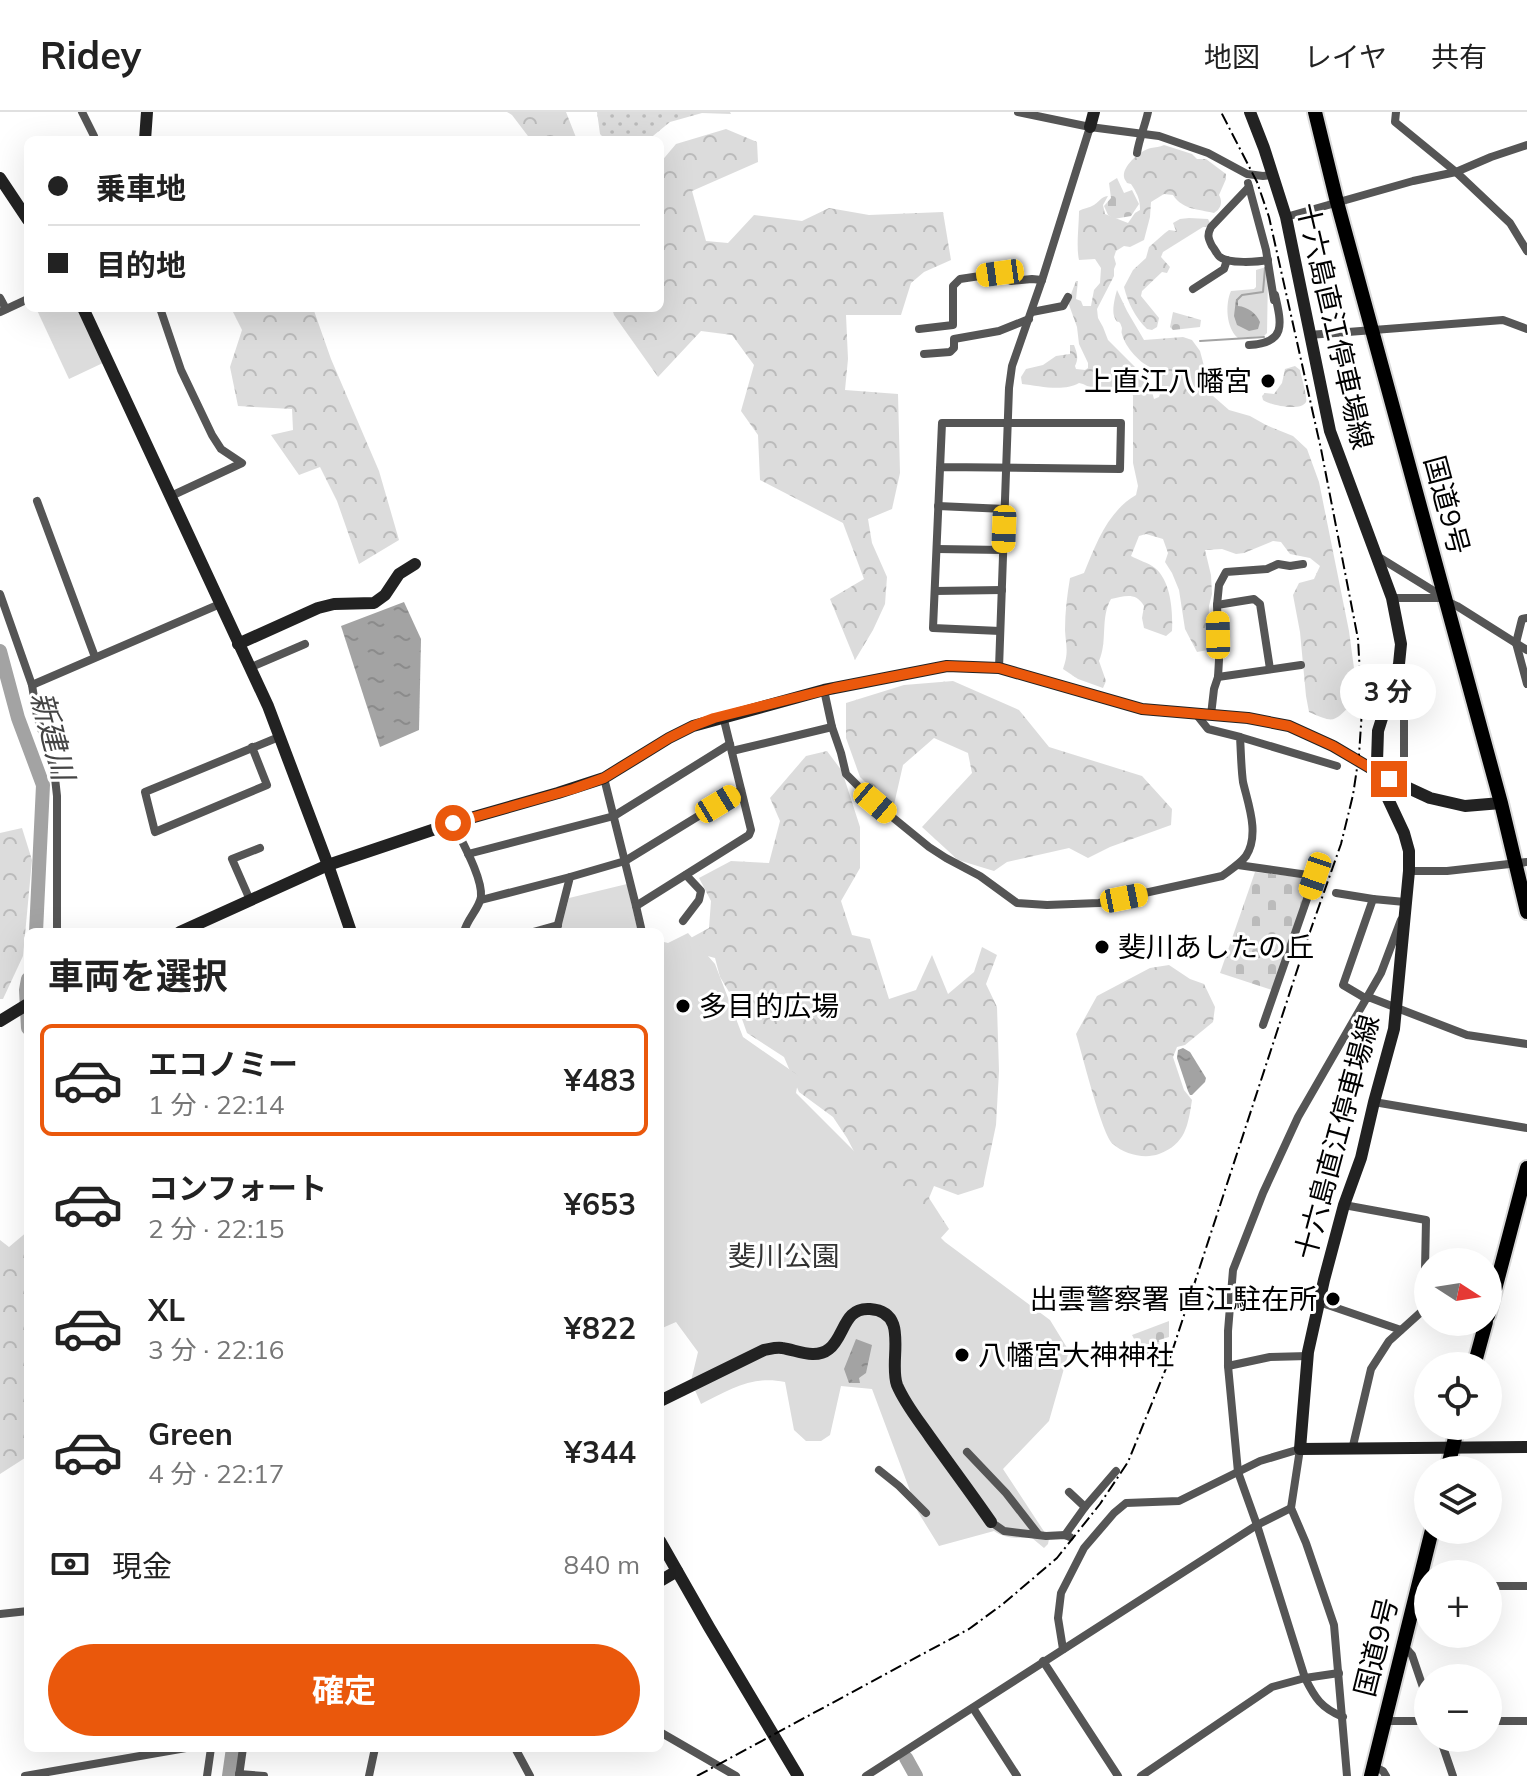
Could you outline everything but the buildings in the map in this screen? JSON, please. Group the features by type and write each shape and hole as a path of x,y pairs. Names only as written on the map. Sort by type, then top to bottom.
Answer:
{"highway":[{"name":"国道9号","path":"1315,112 1443,599 1501,803 1522,863 1527,912"},
{"path":"1502,1248 1527,1168"},
{"path":"1451,1456 1455,1440"},
{"name":"国道9号","path":"1372,1771 1403,1645 1414,1613"}],"street":[{"path":"82,112 94,136"},
{"path":"145,136 147,112"},
{"path":"1018,112 1090,127 1159,136 1208,153 1247,174 1273,175"},
{"path":"999,668 1012,366 1035,313 1042,280 1094,112"},
{"path":"1137,153 1148,112"},
{"name":"十六島直江停車場線","path":"1250,112 1286,217 1330,431 1392,598 1401,644 1399,664 1378,731 1377,762 1382,786 1409,851 1394,1029 1319,1302 1308,1356 1300,1449"},
{"path":"1396,112 1395,122 1456,172 1510,223 1527,251"},
{"path":"1286,217 1456,172 1527,145"},
{"path":"1247,174 1279,308 1280,325 1271,341 1249,345"},
{"path":"0,178 24,214"},
{"path":"1249,187 1208,232 1209,240 1218,256 1227,260 1268,260"},
{"path":"1193,289 1224,269 1227,260"},
{"path":"924,354 950,352 954,348 953,286 960,279 1000,273 1011,281 1042,280"},
{"path":"1272,279 1274,300"},
{"path":"954,339 999,331 1035,313 1063,306 1068,297"},
{"path":"0,298 3,311 24,301"},
{"path":"85,312 268,706 350,928"},
{"path":"161,312 181,370 212,435 221,449 242,463 171,496"},
{"path":"1309,335 1503,320 1527,329"},
{"path":"919,329 953,325"},
{"path":"940,467 1120,469 1121,423 942,423 938,506 937,549 933,628 1000,631"},
{"path":"37,501 95,657"},
{"path":"938,506 1005,509"},
{"path":"937,549 1003,550"},
{"path":"1377,555 1527,650"},
{"path":"238,644 318,608 334,604 374,603 385,595 399,574 415,564"},
{"path":"1211,715 1218,677 1219,585 1226,572 1267,569 1278,564 1303,564"},
{"path":"935,591 1002,590"},
{"path":"0,594 3,612 32,685 37,716 54,769 57,796 57,928"},
{"path":"1392,598 1443,599"},
{"path":"1217,605 1254,599 1260,604 1270,669"},
{"path":"32,685 220,604"},
{"path":"1527,618 1522,619 1516,643 1527,684"},
{"path":"249,668 305,644"},
{"path":"1218,677 1301,665"},
{"path":"189,928 328,865 453,823 604,778 693,726 824,690 947,666 999,668 1142,709 1248,718 1289,726 1430,798 1465,806 1501,803"},
{"path":"824,690 846,774 875,803 946,858 980,876 1017,903 1099,903 1222,876 1238,865 1250,846 1252,814 1243,781 1240,737"},
{"path":"1383,712 1404,716 1404,777"},
{"path":"1196,714 1208,729 1337,766"},
{"path":"636,906 749,835 751,830 723,716"},
{"path":"468,854 614,816 731,747 832,727"},
{"path":"252,747 267,785 155,832 145,792 252,747 279,737"},
{"path":"604,778 641,928"},
{"path":"481,900 625,861 741,790"},
{"path":"453,823 478,878 481,900 465,928"},
{"path":"250,900 232,859 260,848"},
{"path":"1409,871 1447,871 1522,863"},
{"path":"1238,865 1315,876 1263,1025"},
{"path":"683,921 699,900 701,891 686,875"},
{"path":"557,928 570,877"},
{"path":"1336,893 1405,907 1381,973 1298,1117 1263,1193 1233,1270 1228,1366 1238,1472 1305,1678 1314,1696 1327,1710 1343,1717"},
{"path":"1373,899 1343,985 1365,998 1467,1035 1527,1044"},
{"path":"3,1019 24,1006"},
{"path":"1374,1102 1527,1128"},
{"path":"1344,1205 1426,1220 1425,1248"},
{"path":"1319,1302 1401,1330"},
{"path":"664,1399 764,1350 779,1348 816,1355 823,1353 832,1347 846,1320 855,1312 866,1309 879,1312 889,1318 895,1327 894,1374 905,1401 991,1522 1004,1531 1074,1541 1126,1503 1179,1501 1260,1461 1300,1449 1527,1447"},
{"path":"1352,1450 1371,1369 1389,1341 1414,1318"},
{"path":"1228,1366 1270,1357 1308,1356"},
{"path":"1300,1449 1291,1508 1334,1625 1347,1776"},
{"path":"967,1452 1012,1500 1038,1534"},
{"path":"879,1470 926,1513"},
{"path":"1063,1649 1058,1618 1074,1541 1085,1507 1116,1471"},
{"path":"1069,1492 1085,1507"},
{"path":"866,1776 1257,1525 1291,1508"},
{"path":"664,1548 798,1776"},
{"path":"664,1579 677,1571"},
{"path":"1502,1586 1527,1586"},
{"path":"0,1614 24,1611"},
{"path":"1403,1645 1415,1664"},
{"path":"1043,1661 1118,1776"},
{"path":"1141,1776 1272,1687 1339,1673"},
{"path":"973,1708 1017,1776"},
{"path":"1384,1721 1414,1721"},
{"path":"1502,1721 1527,1721"},
{"path":"664,1734 736,1776"},
{"path":"25,1776 163,1752"},
{"path":"207,1776 210,1752"},
{"path":"242,1752 239,1775 264,1776"},
{"path":"369,1776 374,1752"},
{"path":"517,1752 530,1776"},
{"path":"1445,1752 1453,1776"},
{"path":"1372,1771 1383,1771 1386,1776"}],"green space":[{"path":"507,112 566,112 575,136 528,136"},
{"path":"597,112 730,112 731,114 702,113 670,122 653,136 600,134"},
{"path":"726,129 757,142 758,162 692,191 706,241 728,243 754,215 802,221 829,208 869,215 943,212 951,260 924,272 911,283 901,315 846,315 848,359 845,390 898,394 900,473 892,509 868,519 872,543 887,577 885,604 855,660 830,599 864,579 843,523 760,480 758,435 741,411 754,365 732,335 701,331 658,377 614,315 613,312 664,312 664,158 676,144"},
{"path":"1164,145 1192,154 1197,159 1206,159 1226,174 1219,195 1221,205 1214,213 1197,210 1186,206 1173,195 1164,194 1151,202 1144,240 1116,251 1114,276 1097,309 1098,318 1108,340 1149,381 1154,399 1160,393 1157,375 1153,368 1130,350 1121,325 1114,316 1117,290 1144,340 1183,337 1192,340 1200,351 1204,366 1200,385 1206,393 1229,410 1293,436 1307,449 1319,482 1349,631 1356,683 1354,702 1334,719 1309,712 1293,595 1299,583 1314,579 1320,566 1310,558 1290,554 1281,542 1273,541 1236,554 1222,549 1205,550 1212,594 1208,650 1197,652 1185,629 1179,590 1165,562 1168,553 1163,539 1146,534 1139,536 1131,556 1155,568 1165,581 1171,606 1172,631 1166,636 1144,628 1144,606 1137,599 1130,596 1111,599 1099,661 1106,681 1103,688 1078,679 1063,669 1067,654 1065,617 1070,578 1084,573 1110,519 1136,495 1133,396 1131,390 1119,387 1095,388 1079,383 1059,388 1022,384 1021,377 1026,369 1043,365 1056,356 1070,354 1070,345 1074,345 1077,353 1076,369 1088,368 1068,302 1078,281 1076,299 1083,306 1091,306 1094,290 1100,283 1101,268 1095,259 1079,260 1079,211 1108,196 1103,205 1105,214 1128,223 1140,206 1135,190 1124,178 1126,168 1142,152"},
{"path":"1117,178 1124,193 1132,190 1139,204 1131,216 1114,219 1104,206 1111,198 1109,183"},
{"path":"1189,218 1208,219 1210,223 1163,252 1161,257 1170,267 1167,273 1162,272 1142,291 1141,296 1159,318 1157,327 1147,329 1132,310 1124,287 1133,270 1146,258 1149,247 1169,230 1176,231 1173,223"},
{"path":"1266,267 1267,333 1264,336 1238,338 1228,316 1231,291 1254,289 1256,270"},
{"path":"38,312 81,312 105,362 69,379"},
{"path":"233,312 314,312 379,471 399,540 359,564 337,501 320,467 299,475 271,435 293,430 292,409 238,406 230,367 242,330"},
{"path":"1173,312 1201,320 1200,327 1173,330 1170,327"},
{"path":"1295,366 1300,370 1306,402 1292,407 1263,400 1265,393 1274,394 1282,383 1285,369"},
{"path":"953,681 1019,710 1049,747 1142,776 1172,809 1171,825 1088,858 1069,848 1007,862 994,871 958,860 922,827 972,773 968,753 934,738 903,765 893,809 860,777 846,738 846,703 904,685"},
{"path":"827,751 842,771 860,827 860,868 841,901 852,935 870,939 889,999 916,990 932,955 948,994 974,972 982,947 997,955 986,984 997,1007 999,1071 996,1125 983,1187 958,1195 934,1186 929,1198 949,1229 939,1240 861,1165 833,1117 799,1092 784,1057 747,1033 737,1005 720,977 715,958 674,947 709,928 711,901 699,878 731,861 769,863 780,821 770,798 806,756"},
{"path":"22,828 32,860 23,956 3,999 0,999 0,833"},
{"path":"1255,872 1306,878 1309,883 1272,990 1220,973"},
{"path":"627,884 637,928 561,928 569,898"},
{"name":"斐川公園","path":"688,933 715,964 743,1037 799,1076 796,1093 945,1242 1050,1320 1069,1351 1049,1421 1003,1469 1049,1539 1044,1548 1032,1538 1007,1537 994,1531 939,1546 918,1512 872,1389 841,1386 830,1435 821,1441 806,1441 794,1430 785,1382 751,1382 701,1404 691,1381 698,1352 676,1322 664,1327 664,942"},
{"path":"1169,965 1204,984 1215,1007 1213,1022 1185,1045 1177,1047 1173,1057 1184,1090 1192,1100 1184,1133 1168,1150 1148,1156 1135,1155 1118,1148 1108,1137 1076,1034 1097,996 1150,968"},
{"path":"24,1234 24,1459 0,1474 0,1240 9,1247"},
{"path":"1169,1321 1169,1337 1159,1340 1161,1356 1146,1362 1132,1335"}],"water":[{"path":"1236,299 1238,306 1256,316 1260,322 1258,329 1249,331 1237,325 1234,316"},
{"path":"404,602 421,639 419,730 380,747 341,626"},
{"path":"1183,1048 1190,1052 1206,1078 1192,1095 1177,1058 1178,1050"},
{"path":"856,1339 872,1345 866,1373 859,1378 860,1383 849,1383 844,1369"}],"waterway":[{"path":"1237,300 1242,295 1263,292 1265,268"},
{"path":"1200,341 1264,337"},
{"name":"新建川","path":"0,651 18,718 43,785 36,928"},
{"name":"新建川","path":"229,1776 232,1752"},
{"path":"906,1758 916,1776"}],"railway":[{"path":"697,1776 969,1629 1057,1558 1100,1504 1128,1462 1169,1361 1341,844 1359,755 1362,710 1358,639 1321,449 1269,217 1257,182 1221,112"}],"place":[{"name":"上直江八幡宮","path":"1268,381"},
{"name":"斐川あしたの丘","path":"1102,947"},
{"name":"多目的広場","path":"683,1006"},
{"name":"出雲警察署 直江駐在所","path":"1333,1299"},
{"name":"八幡宮大神神社","path":"962,1355"}],"route":[{"path":"453,823 604,778 669,738 714,718 834,688 947,666 999,668 1142,709 1248,718 1289,726 1333,746 1389,779"}]}
